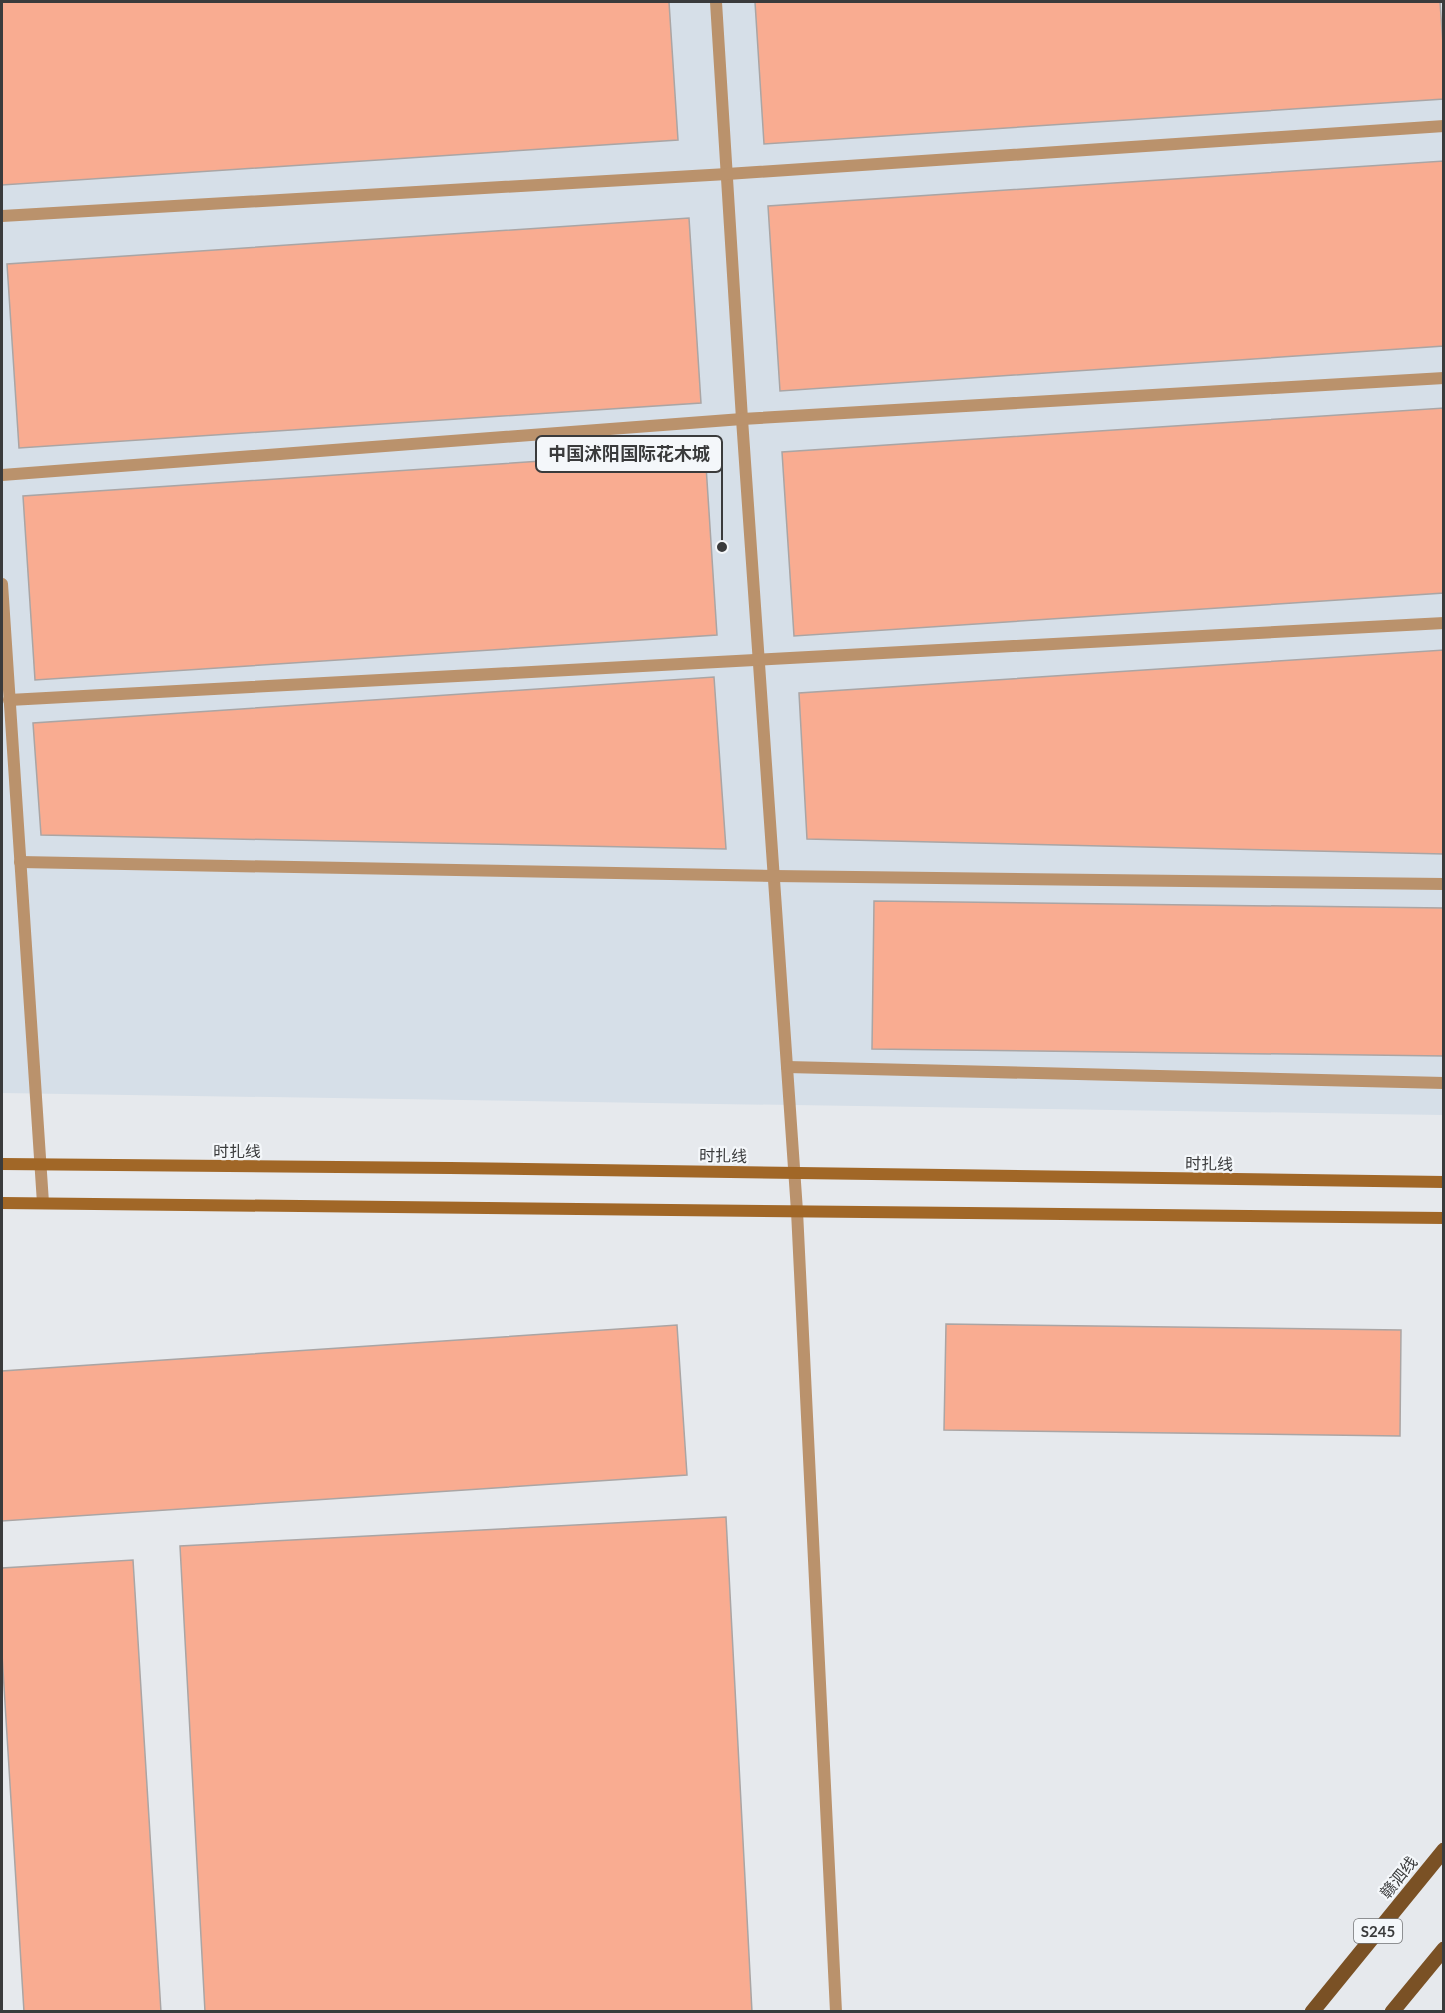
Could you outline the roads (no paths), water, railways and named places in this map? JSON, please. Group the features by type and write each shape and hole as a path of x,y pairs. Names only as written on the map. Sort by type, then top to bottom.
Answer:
{"main road":[{"name":"时扎线","path":"2,1164 1443,1182"},
{"path":"2,1203 1443,1218"},
{"name":"赣泗线","path":"1312,2012 1443,1850"},
{"path":"1392,2012 1443,1949"}],"lane":[{"path":"716,2 742,418 795,1173 836,2012"},
{"path":"2,216 727,174 1443,126"},
{"path":"2,475 742,418 1443,378"},
{"path":"2,584 43,1203"},
{"path":"9,700 1443,622"},
{"path":"20,862 774,876 1443,884"},
{"path":"787,1067 1443,1083"}],"place":[{"name":"中国沭阳国际花木城","path":"722,547"}]}
